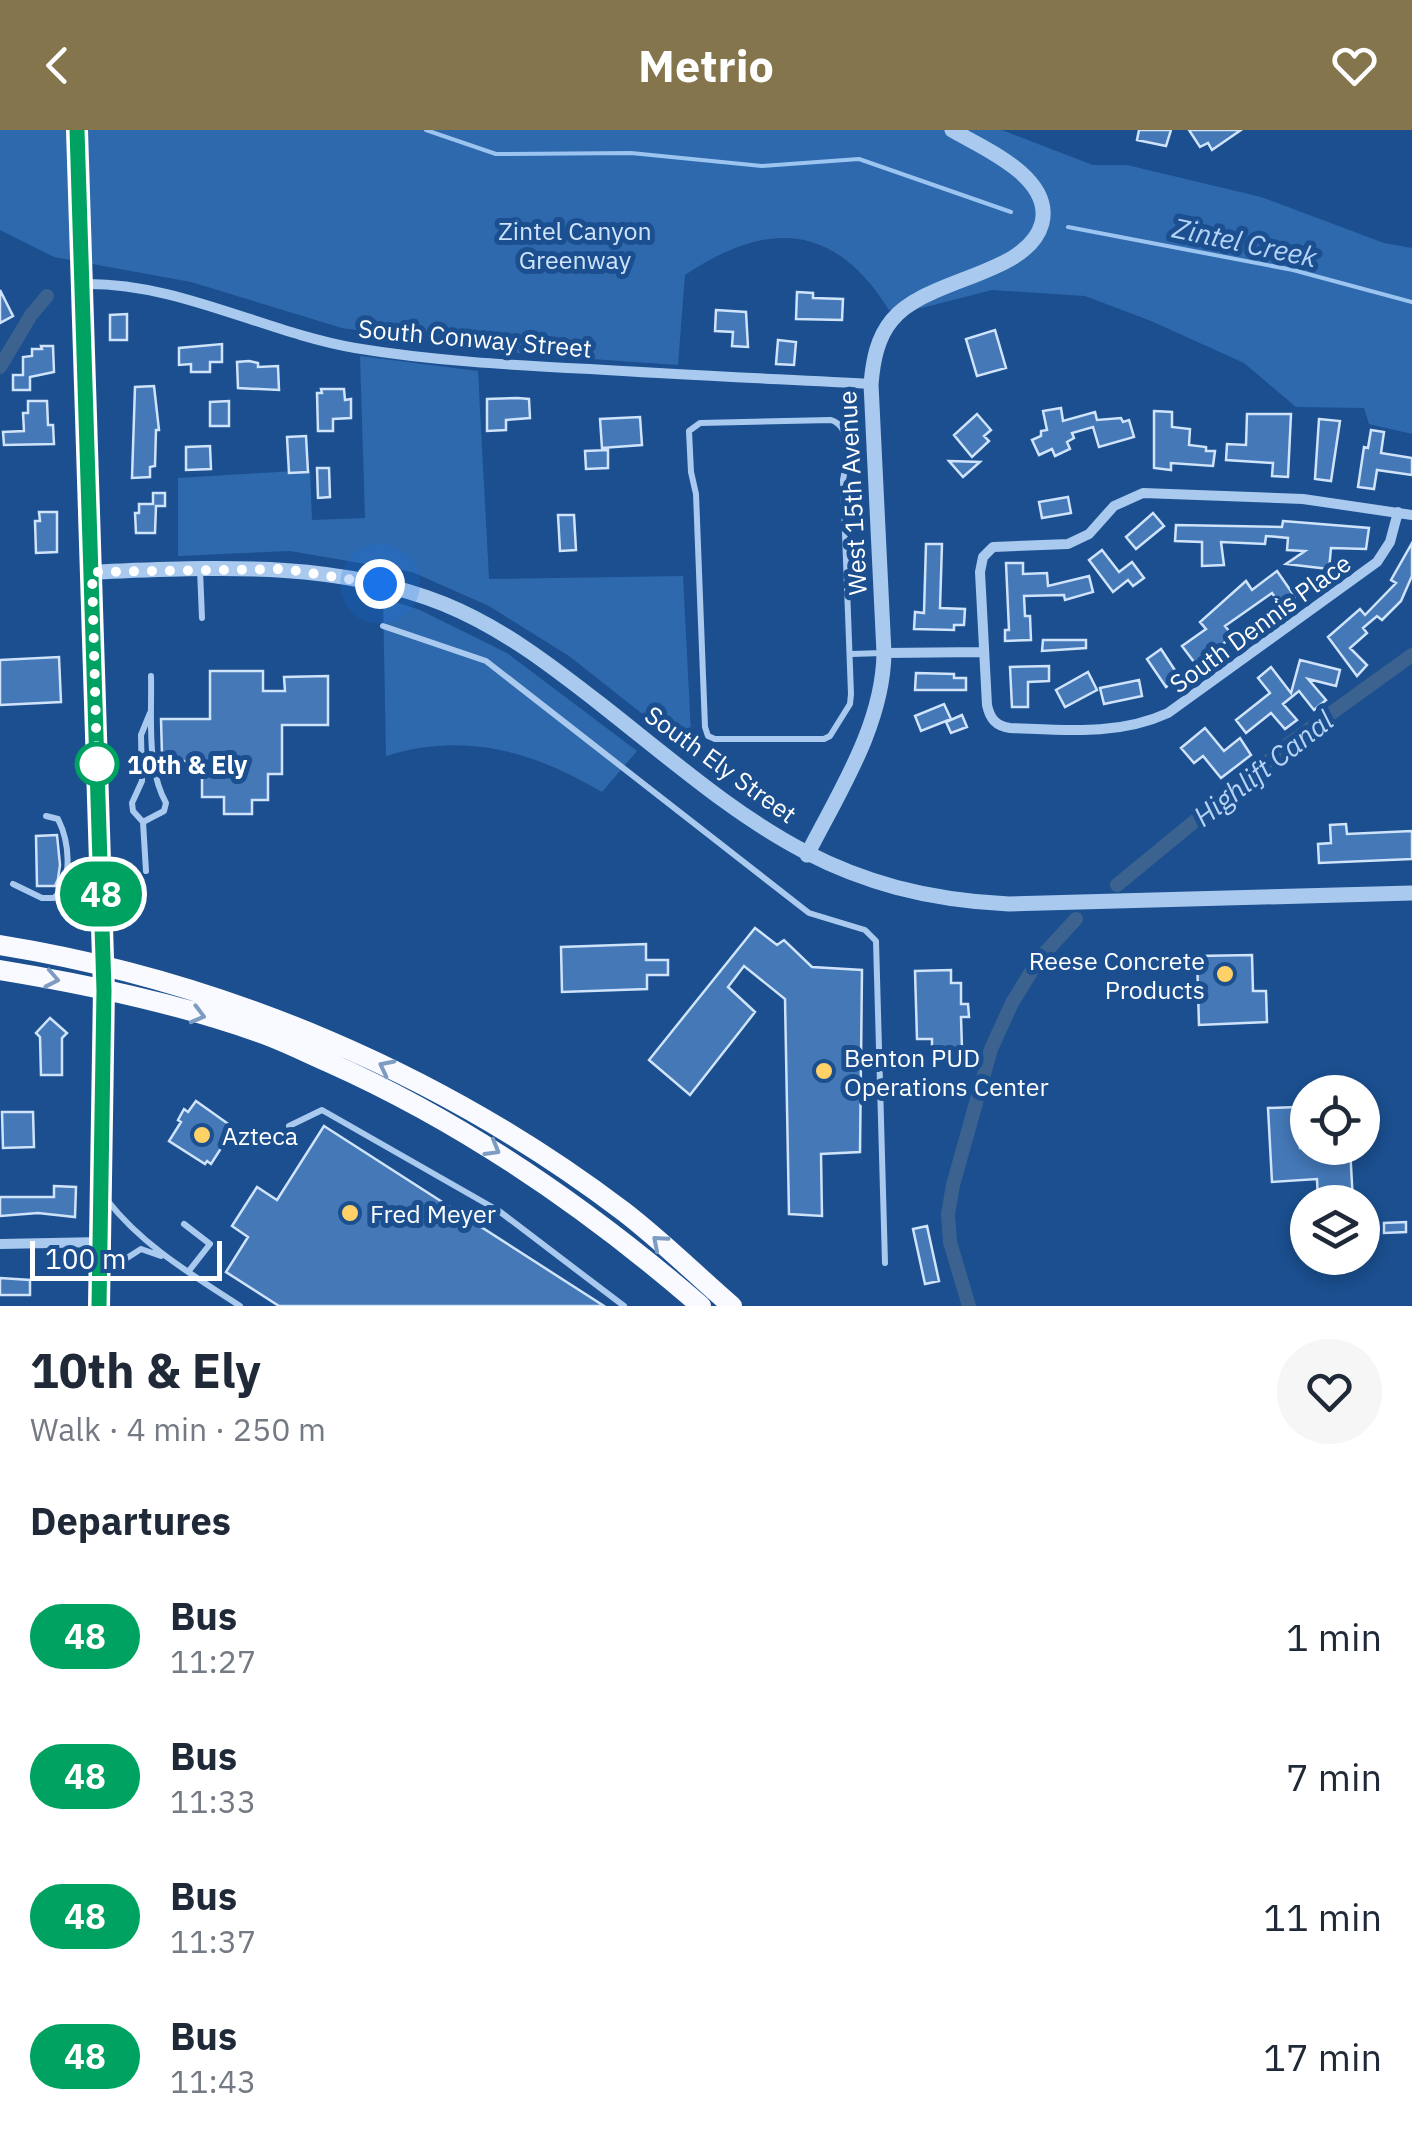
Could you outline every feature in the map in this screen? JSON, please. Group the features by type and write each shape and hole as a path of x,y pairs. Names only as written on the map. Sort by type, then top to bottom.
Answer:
{"highway":[{"path":"0,944 104,966 244,1007 360,1054 447,1098 563,1168 626,1213 732,1306"},
{"path":"0,970 104,990 259,1032 375,1083 504,1155 632,1246 702,1306"}],"main road":[{"path":"77,130 104,966 99,1306"}],"street":[{"name":"West 15th Avenue","path":"807,855 874,718 882,690 884,652 871,384 877,346 902,310 939,288 1008,260 1029,246 1040,228 1042,207 1032,183 952,130"},
{"name":"South Conway Street","path":"83,284 115,283 155,289 307,336 390,353 505,364 871,384"},
{"path":"884,652 984,652 980,572 987,551 1001,545 1055,546 1080,540 1114,506 1143,493 1302,499 1412,515"},
{"name":"South Dennis Place","path":"984,652 986,705 995,722 1010,728 1097,730 1142,724 1168,714 1376,562 1390,542 1398,512"},
{"name":"South Ely Street","path":"92,572 322,572 405,590 446,605 483,622 534,654 746,819 807,855 879,884 972,902 1412,894"},
{"path":"0,1244 102,1242"}],"lane":[{"path":"831,420 844,430 850,654 850,704 830,736 724,741 708,736 696,494 688,442 693,425 831,420"},
{"path":"200,570 202,618"},
{"path":"383,626 486,662 809,913 866,930 876,941 885,1263"},
{"path":"850,654 884,652"},
{"path":"143,822 164,811 166,803 157,786 151,676"},
{"path":"146,871 143,822 132,803 142,781 141,735 152,707"},
{"path":"14,884 42,898 54,898 62,889 67,868 65,833 58,819 46,816"},
{"path":"288,1126 322,1110 499,1211 624,1306"},
{"path":"102,1195 129,1228 165,1257 240,1306"},
{"path":"184,1224 210,1244 188,1272"},
{"path":"100,1274 141,1249 165,1257"}],"green space":[{"name":"Zintel Canyon Greenway","path":"0,130 1002,130 1093,165 1127,165 1261,197 1384,243 1412,248 1412,434 1369,424 1364,408 1296,407 1244,363 1085,296 992,290 910,311 889,310 868,281 845,260 822,246 797,239 744,245 685,275 678,365 533,355 342,328 191,282 54,257 0,230"},
{"path":"360,356 478,371 489,579 683,576 692,753 569,656 489,606 412,572 290,551 178,556 178,478 310,470 312,520 365,518"},
{"path":"383,598 420,610 507,653 637,751 602,792 551,766 498,750 444,745 386,756"}],"building":[{"path":"1139,130 1171,130 1166,146 1137,140"},
{"path":"1189,130 1241,130 1212,150 1208,143 1200,147"},
{"path":"0,290 13,316 0,323"},
{"path":"797,292 813,293 813,298 843,299 842,320 796,319"},
{"path":"716,310 746,312 748,347 732,346 733,332 715,331"},
{"path":"127,314 127,340 110,340 110,315"},
{"path":"995,330 1006,368 977,376 966,339"},
{"path":"778,340 796,342 794,365 776,364"},
{"path":"222,344 222,362 210,362 210,372 191,372 191,364 179,365 179,348"},
{"path":"41,346 53,346 54,372 30,377 30,390 13,390 13,375 23,375 23,357 32,356 32,349 42,349"},
{"path":"237,362 258,363 258,367 278,366 279,390 238,388"},
{"path":"154,386 159,430 155,466 150,467 150,477 132,478 135,387"},
{"path":"321,389 344,389 345,400 351,399 351,418 333,419 333,431 318,431 317,393 322,393"},
{"path":"487,399 529,399 530,418 506,420 506,430 487,431"},
{"path":"28,401 47,401 54,444 4,445 3,432 24,431 23,413 28,413"},
{"path":"229,401 229,426 210,426 210,402"},
{"path":"1061,408 1063,421 1095,412 1097,420 1129,420 1134,437 1099,447 1093,427 1072,433 1074,438 1067,442 1070,449 1055,456 1052,449 1039,455 1032,440 1047,430 1043,411"},
{"path":"1154,411 1172,412 1172,427 1190,429 1189,445 1215,451 1213,466 1171,463 1171,470 1154,468"},
{"path":"977,414 991,430 984,436 989,441 972,457 954,435"},
{"path":"1247,414 1291,414 1288,477 1272,476 1273,463 1226,460 1227,444 1246,445"},
{"path":"640,417 642,445 602,448 600,419"},
{"path":"1319,419 1340,421 1331,481 1315,479"},
{"path":"1371,430 1384,432 1381,453 1412,458 1412,475 1377,470 1374,489 1358,487 1364,447 1368,448"},
{"path":"306,436 308,472 289,473 287,437"},
{"path":"210,446 211,469 186,470 186,447"},
{"path":"608,450 608,468 586,469 585,451"},
{"path":"949,461 980,462 963,477"},
{"path":"317,468 329,468 330,497 318,498"},
{"path":"153,493 165,493 165,506 156,506 155,533 136,533 135,513 139,513 139,504 153,504"},
{"path":"1068,497 1071,513 1042,518 1039,502"},
{"path":"39,512 57,512 57,552 36,553 35,521 40,521"},
{"path":"1153,513 1164,526 1136,549 1126,537"},
{"path":"558,515 574,515 576,550 560,551"},
{"path":"1283,521 1369,528 1366,549 1331,548 1329,569 1286,564 1305,551 1287,550 1288,538 1266,536 1265,544 1221,542 1224,565 1202,566 1202,542 1175,541 1176,525 1282,527"},
{"path":"1412,543 1412,576 1401,601 1382,620 1377,616 1363,628 1367,633 1350,648 1367,665 1357,676 1328,637 1360,609 1365,615 1396,583 1391,580"},
{"path":"926,544 942,544 940,608 965,609 964,625 954,625 954,630 914,629 915,612 924,613"},
{"path":"1102,550 1119,572 1132,562 1144,578 1133,586 1128,580 1113,592 1089,560"},
{"path":"1006,563 1023,563 1023,574 1047,573 1048,586 1089,576 1093,592 1065,600 1064,595 1024,596 1031,640 1005,641 1005,630 1009,630"},
{"path":"1277,571 1295,597 1282,607 1272,593 1225,626 1233,636 1209,655 1212,660 1200,670 1182,646 1206,629 1200,622 1246,581 1252,590"},
{"path":"1043,640 1086,640 1086,648 1042,651"},
{"path":"1161,649 1180,678 1166,687 1147,659"},
{"path":"59,657 61,702 0,705 0,660"},
{"path":"1300,660 1340,670 1336,686 1308,679 1326,700 1314,710 1299,691 1283,704 1297,720 1285,729 1271,713 1246,733 1236,720 1270,693 1258,678 1271,667 1291,693"},
{"path":"1049,666 1049,681 1028,682 1028,707 1012,707 1010,667"},
{"path":"210,671 263,671 263,691 285,691 284,677 328,676 328,725 282,725 282,774 268,774 268,800 252,800 252,814 224,814 224,797 202,797 202,761 165,761 162,755 161,719 210,719"},
{"path":"1088,672 1097,690 1065,707 1056,690"},
{"path":"916,673 966,678 966,690 915,690"},
{"path":"1139,680 1142,696 1104,704 1100,688"},
{"path":"944,704 951,719 921,731 915,716"},
{"path":"962,715 967,727 951,733 946,722"},
{"path":"1205,728 1224,751 1240,738 1251,755 1221,778 1203,756 1194,763 1181,748"},
{"path":"1346,824 1347,834 1412,831 1412,859 1319,863 1318,844 1331,843 1330,825"},
{"path":"57,835 58,879 55,886 37,886 36,836"},
{"name":"Benton PUD Operations Center","path":"755,928 777,945 784,940 812,967 862,970 860,1152 821,1154 822,1216 789,1214 785,999 744,966 728,987 755,1012 690,1095 649,1060"},
{"path":"646,944 646,960 668,960 668,975 647,975 647,989 562,992 561,947"},
{"name":"Reese Concrete Products","path":"1252,955 1253,991 1266,991 1267,1022 1199,1025 1197,956"},
{"path":"951,970 951,983 961,983 961,1004 968,1004 969,1017 961,1017 962,1049 932,1050 932,1039 917,1039 915,971"},
{"path":"50,1018 67,1033 62,1038 62,1075 41,1075 40,1037 36,1033"},
{"name":"Azteca","path":"196,1101 234,1128 211,1164 169,1141 184,1109 188,1112"},
{"path":"1290,1107 1290,1165 1351,1165 1352,1185 1317,1185 1317,1179 1272,1182 1268,1108"},
{"path":"2,1112 33,1112 34,1147 3,1148"},
{"name":"Fred Meyer","path":"324,1126 604,1306 279,1306 226,1272 248,1237 232,1226 257,1187 277,1200"},
{"path":"54,1186 76,1187 75,1217 38,1213 0,1216 0,1197 54,1197"},
{"path":"1406,1222 1406,1232 1384,1233 1384,1223"},
{"path":"927,1226 939,1281 925,1284 913,1229"},
{"path":"0,1278 30,1280 30,1295 0,1295"}],"waterway":[{"name":"Zintel Creek","path":"426,130 496,154 631,153 762,166 859,159 1011,212"},
{"name":"Zintel Creek","path":"1068,227 1293,270 1412,302"},
{"path":"0,367 47,296"},
{"name":"Highlift Canal","path":"1117,885 1290,743 1412,655"},
{"name":"Highlift Canal","path":"969,1306 950,1242 948,1214 953,1185 991,1049 1012,1003 1039,959 1076,919"}],"bus line":[{"name":"48","path":"77,130 104,990 99,1306"}],"place":[{"name":"10th & Ely","path":"97,764"},
{"name":"Reese Concrete Products","path":"1225,974"},
{"name":"Benton PUD Operations Center","path":"824,1071"},
{"name":"Azteca","path":"202,1135"},
{"name":"Fred Meyer","path":"350,1213"}],"route":[{"path":"97,764 92,572 284,569 380,584"}]}
